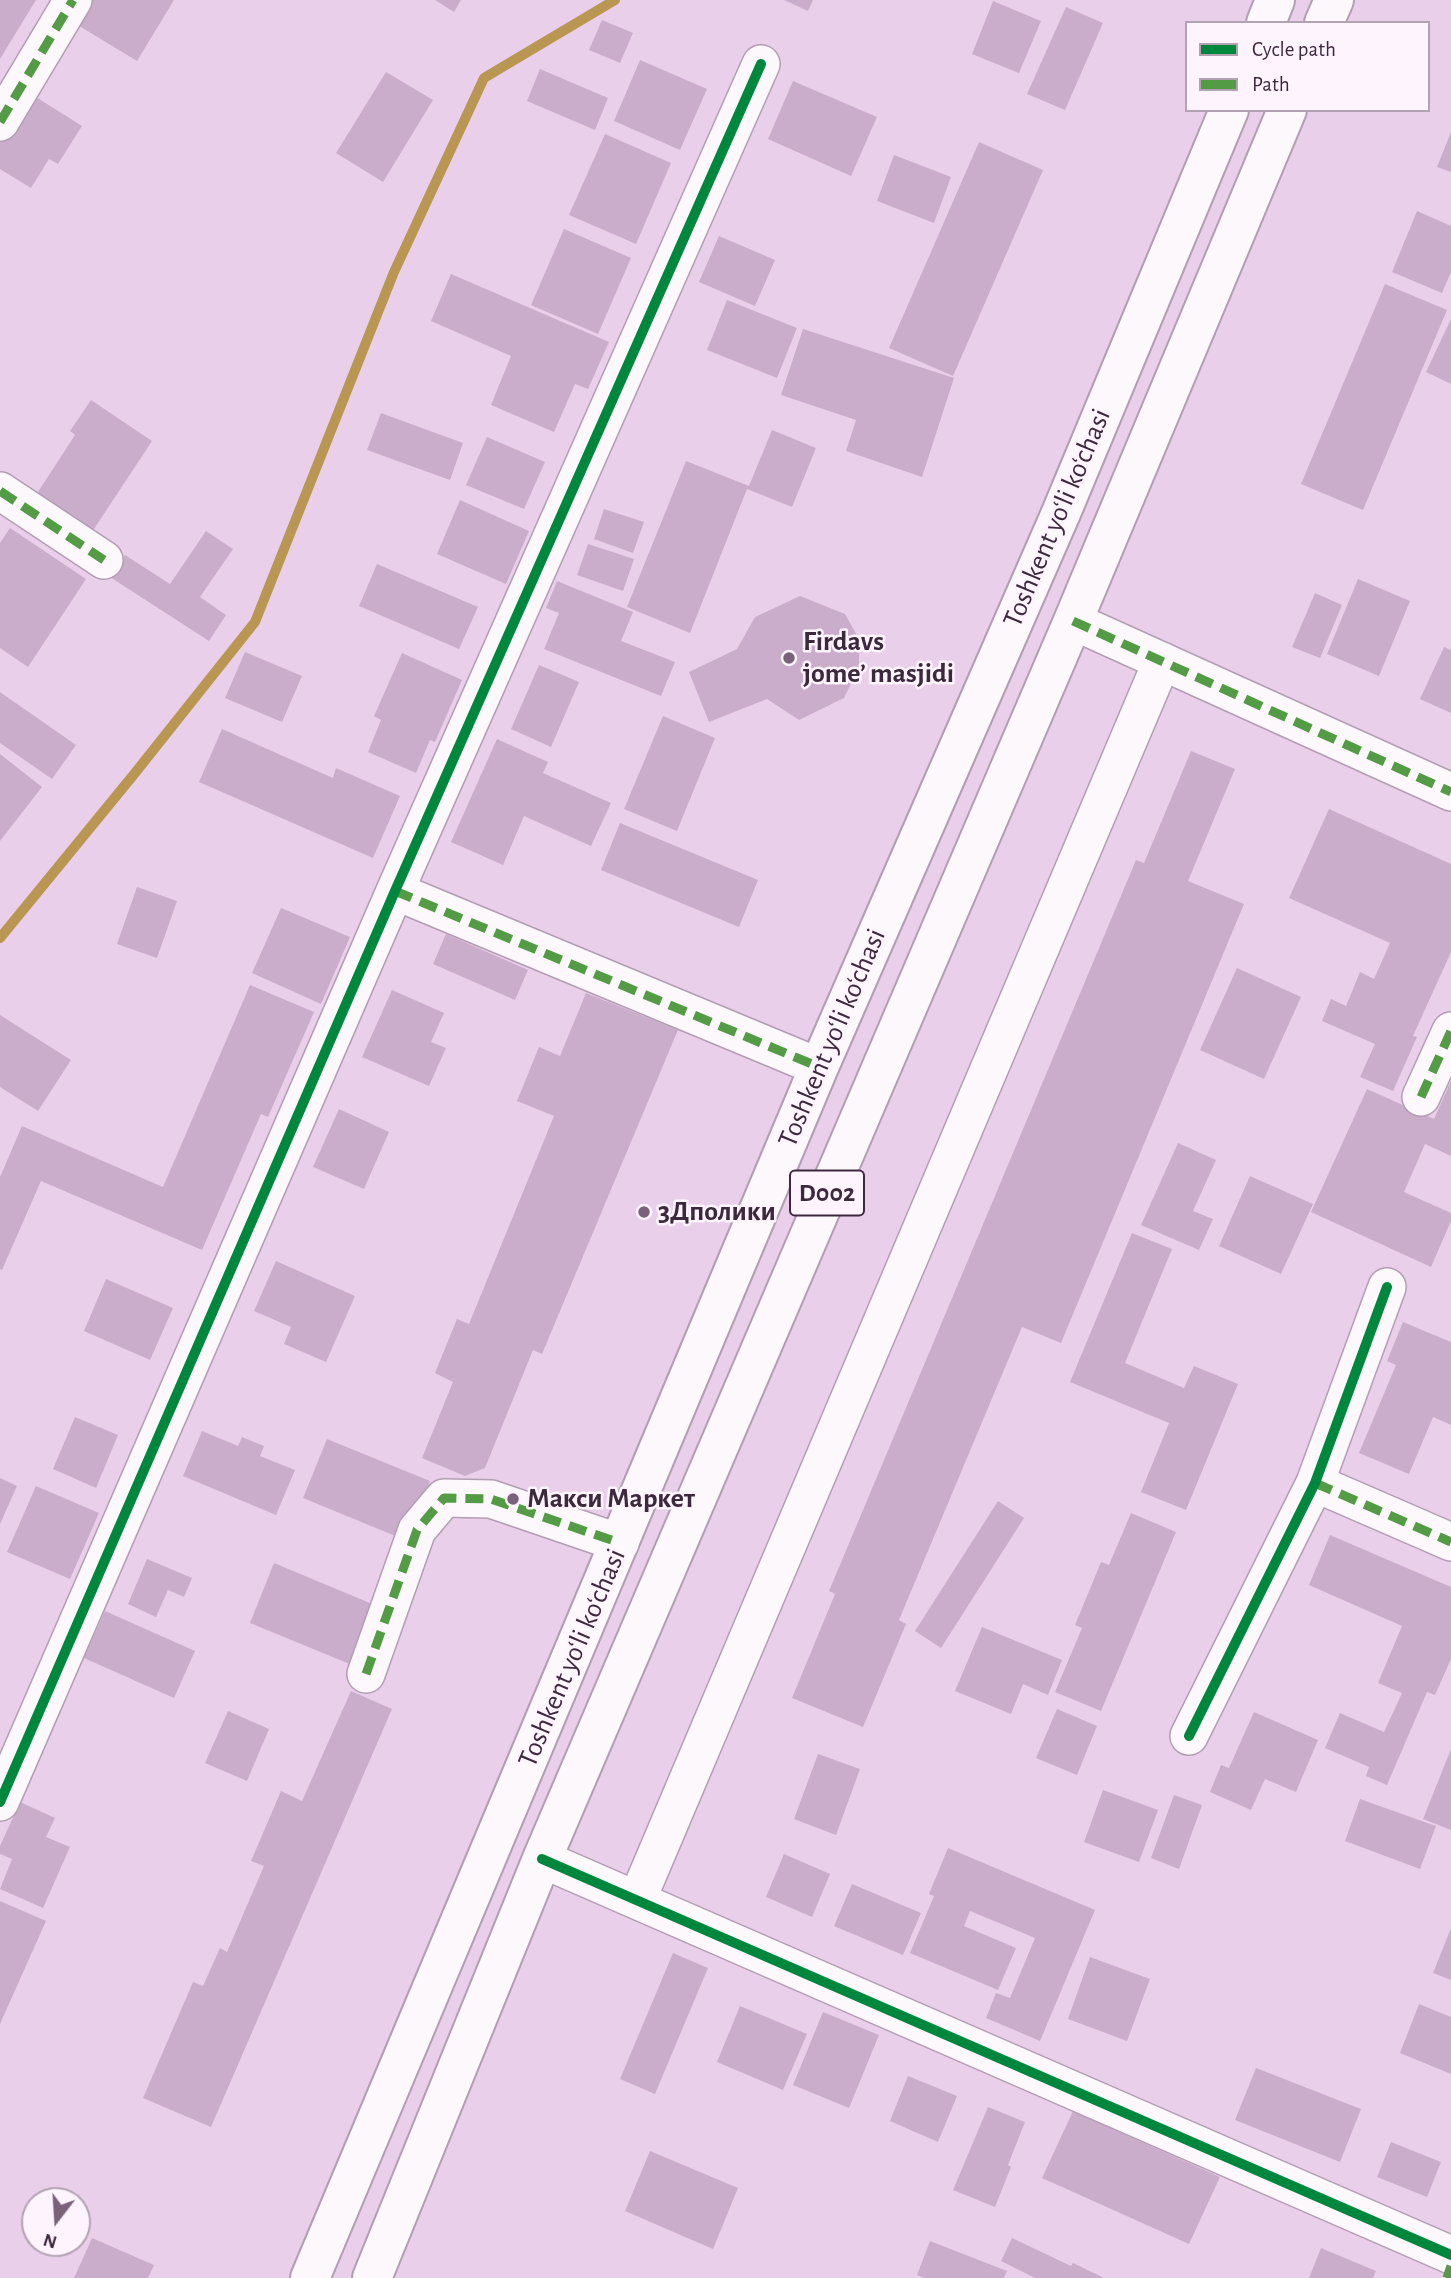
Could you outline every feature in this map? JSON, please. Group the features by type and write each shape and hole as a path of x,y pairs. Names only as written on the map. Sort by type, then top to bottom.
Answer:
{"highway":[{"path":"1267,21 1275,0"},
{"path":"1325,21 1334,0"},
{"name":"Toshkent yo‘li ko‘chasi","path":"310,2278 818,1067 1061,513 1228,112"},
{"name":"Toshkent yo‘li ko‘chasi","path":"372,2278 542,1859 1073,621 1286,112"}],"street":[{"path":"0,122 73,0"},
{"path":"0,1802 394,891 761,64"},
{"path":"0,491 104,560"},
{"path":"1073,621 1451,792"},
{"path":"637,1900 1162,661"},
{"path":"394,891 818,1067"},
{"path":"1422,1097 1451,1031"},
{"path":"1189,1737 1315,1483 1387,1287"},
{"path":"1315,1483 1451,1542"},
{"path":"366,1674 417,1530 444,1498 491,1499 620,1544"},
{"path":"542,1859 1451,2255"},
{"path":"1447,2278 1451,2266"}],"building":[{"path":"0,0 36,0 0,59"},
{"path":"90,0 174,0 137,61 76,24"},
{"path":"435,0 461,0 454,12"},
{"path":"784,0 813,0 808,11"},
{"path":"993,1 1041,21 1019,73 972,54"},
{"path":"1066,7 1103,23 1065,110 1027,94"},
{"path":"602,20 633,33 620,63 589,50"},
{"path":"640,60 707,89 680,150 614,121"},
{"path":"540,69 608,98 595,130 527,101"},
{"path":"386,72 433,100 383,182 336,153"},
{"path":"793,81 877,117 851,176 768,139"},
{"path":"28,92 82,126 58,164 49,159 31,188 0,169 0,138"},
{"path":"1451,132 1451,172 1437,167"},
{"path":"605,134 671,163 636,244 569,215"},
{"path":"979,142 1043,170 953,376 889,348"},
{"path":"894,155 951,177 934,223 877,201"},
{"path":"1417,211 1451,226 1451,272 1442,293 1392,272"},
{"path":"564,229 631,258 598,334 531,305"},
{"path":"719,236 775,260 755,306 699,282"},
{"path":"451,274 609,342 588,389 575,384 554,432 491,405 511,356 431,321"},
{"path":"1385,284 1447,310 1363,510 1301,484"},
{"path":"727,300 797,328 777,378 707,350"},
{"path":"1451,319 1451,384 1426,372"},
{"path":"803,329 954,378 922,477 846,451 856,420 781,395"},
{"path":"91,400 152,441 92,532 36,495 75,435 70,431"},
{"path":"381,413 463,443 450,480 367,450"},
{"path":"772,430 816,448 792,507 747,489 690,633 627,607 686,461 749,486"},
{"path":"487,437 545,462 524,509 466,485"},
{"path":"460,500 529,531 506,584 437,554"},
{"path":"604,509 644,522 633,553 594,539"},
{"path":"10,528 86,579 28,667 0,648 0,543"},
{"path":"206,531 233,549 200,597 226,615 209,641 110,577 125,555 170,584"},
{"path":"588,544 634,559 623,591 577,575"},
{"path":"377,564 478,607 459,649 359,606"},
{"path":"1358,579 1410,601 1379,676 1327,654"},
{"path":"557,581 633,612 621,641 675,662 661,696 544,649 559,613 546,608"},
{"path":"1315,593 1342,605 1320,658 1292,647"},
{"name":"Firdavs jome’ masjidi","path":"800,596 845,614 859,639 859,667 844,698 799,720 767,699 709,722 689,672 737,649 755,617"},
{"path":"1444,647 1451,650 1451,713 1420,699"},
{"path":"245,652 302,676 282,722 225,698"},
{"path":"402,653 462,680 435,742 430,740 416,773 368,752 381,720 374,716"},
{"path":"539,665 579,682 551,747 511,729"},
{"path":"0,692 76,745 52,779 0,743"},
{"path":"663,716 715,738 677,831 624,809"},
{"path":"222,729 333,778 336,768 400,796 373,858 199,782"},
{"path":"497,739 548,762 543,773 611,803 591,846 524,816 503,865 451,842"},
{"path":"1191,751 1235,769 1188,881 1244,904 1061,1343 1022,1327 899,1620 906,1624 863,1727 792,1698 835,1594 829,1591 1136,860 1144,863"},
{"path":"0,754 42,787 0,841"},
{"path":"1329,809 1451,864 1451,952 1413,1036 1417,1037 1393,1091 1360,1077 1375,1044 1322,1021 1331,999 1346,1006 1360,972 1374,979 1390,943 1289,898"},
{"path":"620,823 758,880 739,927 601,870"},
{"path":"137,887 177,901 157,958 117,944"},
{"path":"281,908 350,937 321,1004 252,973"},
{"path":"446,934 528,970 515,1000 433,964"},
{"path":"1237,968 1301,997 1264,1079 1200,1050"},
{"path":"250,985 314,1012 268,1117 261,1114 202,1250 41,1181 2,1270 0,1269 0,1177 22,1126 163,1187"},
{"path":"392,990 444,1013 431,1042 446,1048 429,1086 362,1057"},
{"path":"586,993 678,1030 542,1354 533,1350 485,1468 465,1476 422,1458 453,1382 435,1373 457,1319 469,1324 554,1116 517,1101 539,1047 560,1056"},
{"path":"0,1015 71,1060 38,1111 0,1087"},
{"path":"1451,1081 1451,1156 1425,1144 1404,1192 1451,1213 1451,1221 1431,1267 1311,1212 1367,1089 1434,1119"},
{"path":"339,1109 389,1132 364,1189 313,1167"},
{"path":"1178,1143 1216,1160 1193,1211 1213,1219 1199,1250 1141,1225"},
{"path":"1250,1176 1313,1204 1281,1274 1219,1246"},
{"path":"1132,1233 1172,1249 1125,1363 1184,1388 1194,1366 1238,1384 1186,1510 1141,1492 1169,1423 1070,1382"},
{"path":"276,1261 355,1296 326,1362 284,1344 291,1327 254,1311"},
{"path":"106,1279 173,1308 150,1360 84,1331"},
{"path":"1403,1322 1451,1342 1451,1425 1433,1417 1409,1474 1359,1453 1396,1365 1387,1361"},
{"path":"75,1417 118,1435 96,1488 53,1469"},
{"path":"202,1431 238,1446 242,1437 264,1446 260,1456 295,1470 276,1515 183,1476"},
{"path":"327,1439 430,1481 405,1540 303,1498"},
{"path":"0,1478 17,1486 0,1524"},
{"path":"36,1486 99,1513 70,1579 7,1552"},
{"path":"998,1501 1024,1518 941,1648 915,1631"},
{"path":"1131,1513 1176,1532 1101,1711 1055,1692 1082,1628 1075,1625 1101,1562 1109,1565"},
{"path":"1330,1535 1451,1587 1451,1659 1435,1695 1427,1692 1387,1785 1366,1776 1369,1767 1325,1748 1340,1713 1384,1732 1402,1693 1378,1683 1402,1626 1309,1585"},
{"path":"147,1559 192,1578 184,1597 168,1590 156,1617 128,1604"},
{"path":"274,1563 377,1606 352,1665 250,1623"},
{"path":"105,1611 195,1651 174,1698 84,1658"},
{"path":"982,1627 1062,1660 1048,1695 1023,1684 1011,1714 955,1691"},
{"path":"351,1691 392,1709 211,2127 143,2098 193,1982 203,1986 220,1948 227,1952 264,1866 251,1861 281,1791 302,1801"},
{"path":"1057,1709 1097,1726 1077,1775 1036,1758"},
{"path":"228,1711 269,1729 247,1781 205,1763"},
{"path":"1254,1712 1318,1740 1296,1792 1265,1779 1251,1810 1210,1792 1221,1765 1229,1768"},
{"path":"1451,1749 1451,1830 1423,1819"},
{"path":"818,1754 860,1769 836,1835 794,1819"},
{"path":"1103,1790 1158,1810 1139,1862 1084,1842"},
{"path":"1174,1795 1202,1805 1179,1869 1151,1858"},
{"path":"1360,1799 1436,1826 1420,1869 1345,1841"},
{"path":"20,1802 55,1818 46,1837 70,1847 43,1908 0,1889 12,1859 0,1854 0,1846"},
{"path":"948,1848 1095,1910 1040,2041 986,2018 996,1993 1010,1998 1035,1938 970,1911 964,1926 1016,1948 998,1990 910,1953 934,1896 929,1894"},
{"path":"784,1854 830,1874 812,1917 766,1897"},
{"path":"852,1884 921,1913 903,1955 834,1926"},
{"path":"0,1901 46,1921 0,2024"},
{"path":"1451,1928 1451,1980 1433,1973"},
{"path":"673,1953 708,1968 655,2094 620,2079"},
{"path":"1090,1957 1150,1979 1127,2041 1068,2019"},
{"path":"1419,2004 1451,2017 1451,2074 1400,2053"},
{"path":"740,2006 807,2034 783,2090 717,2062"},
{"path":"823,2012 879,2035 849,2108 793,2085"},
{"path":"1256,2068 1361,2109 1340,2162 1235,2120"},
{"path":"908,2076 957,2096 938,2142 890,2121"},
{"path":"988,2107 1025,2122 995,2207 953,2190"},
{"path":"1073,2111 1220,2177 1189,2244 1042,2178"},
{"path":"1391,2142 1441,2162 1427,2197 1377,2177"},
{"path":"650,2151 738,2188 713,2249 625,2211"},
{"path":"92,2238 154,2265 148,2278 74,2278 83,2257 91,2257"},
{"path":"1012,2238 1071,2266 1073,2263 1104,2278 1035,2278 1001,2261"},
{"path":"930,2241 1007,2271 1004,2278 924,2278 917,2275"},
{"path":"1321,2248 1376,2271 1373,2278 1309,2278"}],"waterway":[{"path":"0,938 255,622 394,272 484,78 615,0"}],"marked path":[{"path":"0,122 73,0"},
{"path":"0,491 104,560"},
{"path":"1073,621 1451,792"},
{"path":"395,891 819,1067"},
{"path":"1421,1097 1451,1031"},
{"path":"1315,1483 1451,1542"},
{"path":"366,1674 417,1530 444,1498 491,1499 620,1543"},
{"path":"1447,2278 1451,2266"}],"cycle path":[{"path":"0,1802 395,891 761,64"},
{"path":"1189,1736 1315,1483 1387,1287"},
{"path":"542,1859 1451,2255"}],"place":[{"name":"Firdavs jome’ masjidi","path":"789,658"},
{"name":"3Дполики","path":"644,1212"},
{"name":"Макси Маркет","path":"513,1499"}]}
